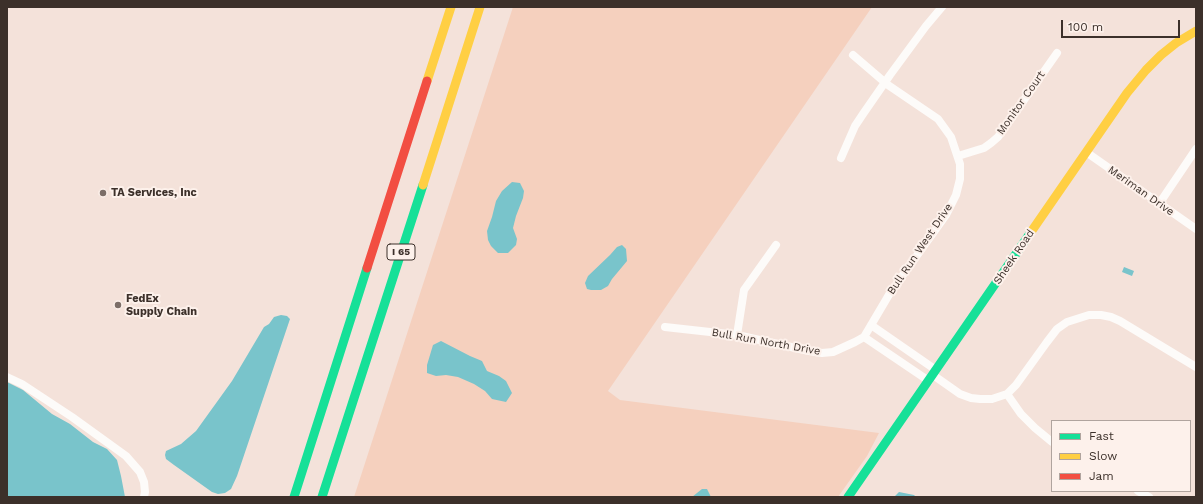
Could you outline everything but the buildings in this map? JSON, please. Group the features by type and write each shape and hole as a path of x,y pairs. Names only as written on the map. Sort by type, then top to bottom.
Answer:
{"main road":[{"name":"I 65","path":"294,497 450,7"},
{"name":"I 65","path":"322,497 480,7"},
{"name":"Sheek Road","path":"848,497 1127,93 1146,70 1176,43 1196,31"}],"street":[{"path":"842,158 855,126 884,82 942,7"},
{"name":"Monitor Court","path":"958,156 984,148 998,137 1057,53"},
{"name":"Bull Run West Drive","path":"853,55 884,82 938,119 951,137 960,164 960,179 956,195 946,215 890,293 864,337"},
{"path":"1159,204 1196,149"},
{"name":"Meriman Drive","path":"1086,152 1196,229"},
{"path":"737,335 744,290 776,245"},
{"path":"871,326 933,375 960,394 980,400 992,399 1007,394 1016,385 1046,342 1058,329 1067,322 1089,315 1106,316 1120,321 1196,368"},
{"name":"Bull Run North Drive","path":"665,327 737,335 822,353 833,352 864,337"},
{"path":"864,337 933,375"},
{"path":"7,377 22,384 72,417 126,456 140,472 144,482 144,497"},
{"path":"1007,394 1030,424 1051,441"},
{"path":"1140,492 1149,497"}],"shaded area":[{"path":"513,7 872,7 608,391 620,400 879,433 867,456 838,497 354,497"}],"water":[{"path":"512,182 520,183 524,191 513,228 517,239 516,245 508,253 498,253 491,246 488,240 487,231 496,201 502,191"},
{"path":"622,245 626,249 627,261 608,286 601,290 587,289 585,283 588,276 617,247"},
{"path":"1124,267 1134,271 1132,276 1122,272"},
{"path":"281,315 287,316 290,319 237,476 231,489 225,493 218,494 212,492 166,459 166,451 181,444 196,431 232,381 264,327 269,324 274,317"},
{"path":"441,341 482,361 487,371 506,381 512,393 506,402 492,399 485,391 458,377 446,375 436,376 427,373 427,365 433,345"},
{"path":"7,382 23,390 52,414 70,424 93,442 107,449 117,460 125,497 7,497"},
{"path":"702,489 707,489 711,497 692,497"},
{"path":"899,492 914,495 916,497 894,497"}],"traffic: fast":[{"path":"322,497 423,185"},
{"path":"848,497 1031,232"},
{"path":"294,497 367,268"}],"traffic: slow":[{"path":"427,81 451,7"},
{"path":"423,185 480,7"},
{"path":"1031,232 1127,93 1161,55 1176,43 1196,31"}],"traffic: jam":[{"path":"367,268 427,81"}],"place":[{"name":"TA Services, Inc","path":"103,193"},
{"name":"FedEx Supply Chain","path":"118,305"}]}
